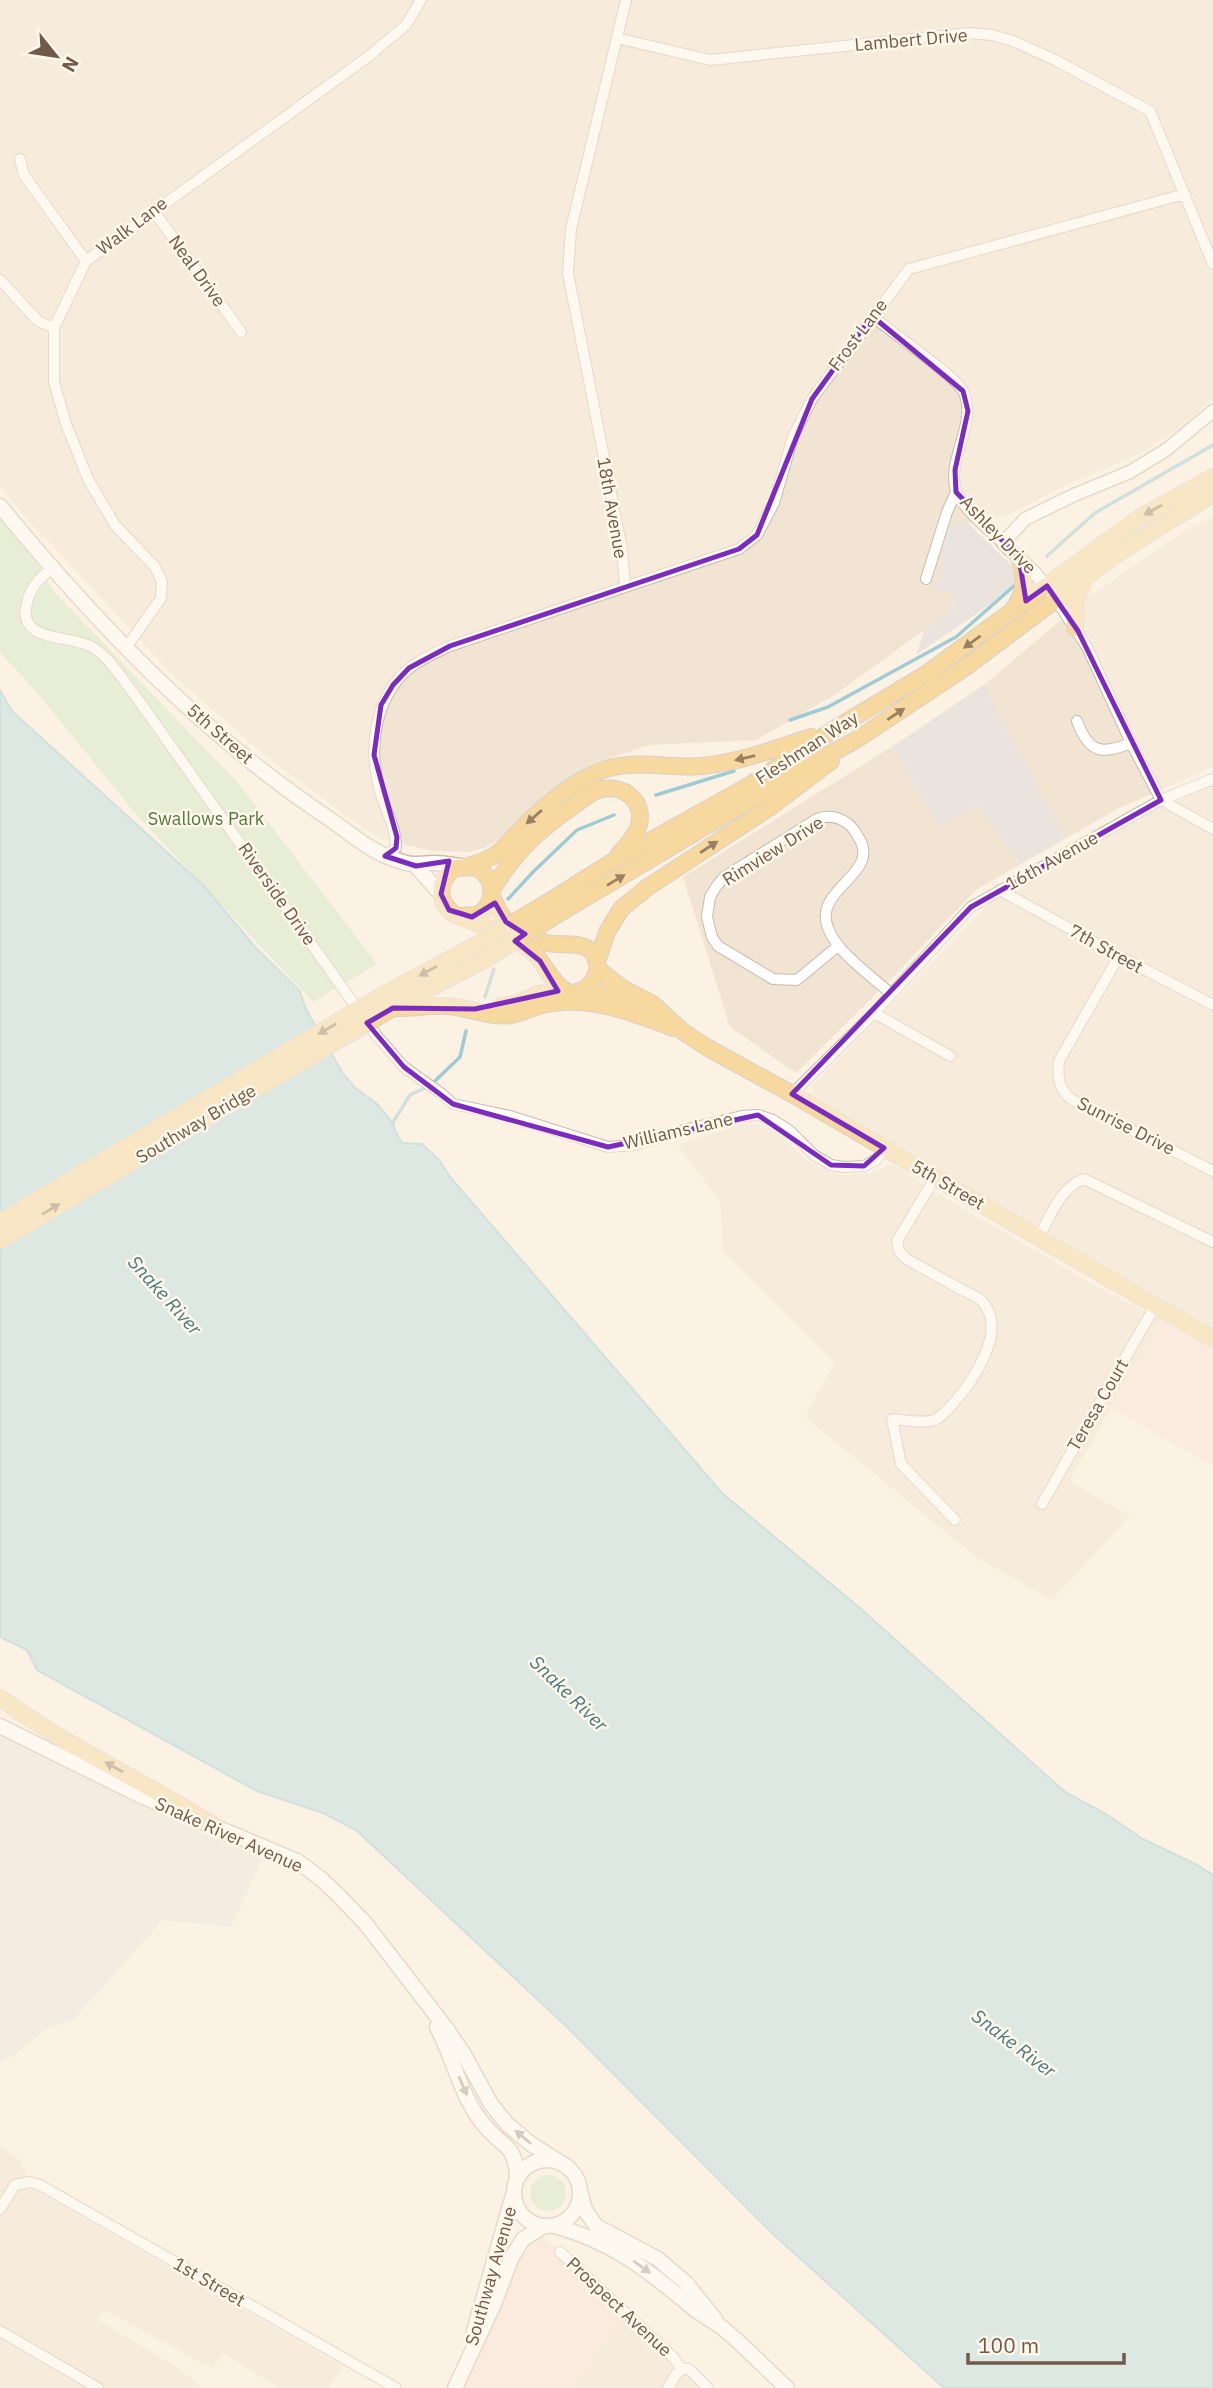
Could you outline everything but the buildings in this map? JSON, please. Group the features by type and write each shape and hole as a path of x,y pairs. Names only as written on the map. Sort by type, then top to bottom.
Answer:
{"main road":[{"name":"Fleshman Way","path":"389,1001 486,959 610,863 750,785 833,730 926,674 1139,518 1213,477"},
{"name":"Fleshman Way","path":"389,1001 471,948 555,906 856,740 966,667 1156,527 1213,494"},
{"path":"0,506 51,568"},
{"path":"1009,614 1024,590 1024,572 1018,558"},
{"name":"5th Street","path":"51,568 126,648 196,714 267,775 385,856 416,866 435,863 465,866"},
{"path":"1075,628 1075,601 1086,578"},
{"path":"441,894 446,876 465,866 487,861 502,851 525,825 552,802 580,781 606,769 634,763 700,766 732,762 769,753 833,730"},
{"path":"416,866 441,894 449,910 522,945 540,961 551,980 573,991 594,980 607,932 621,909 648,887 809,779 856,740"},
{"path":"459,916 478,915 487,907 492,893 521,847 540,831 596,791 613,788 626,792 637,802 641,815 638,829 631,841 610,863"},
{"path":"465,866 484,873 492,893"},
{"name":"5th Street","path":"492,893 506,922 513,927 534,939 550,944 580,945 591,951 597,965 622,988 653,1004 682,1031 717,1053 1213,1339"},
{"name":"5th Street","path":"475,1009 514,1004 538,993 573,991 622,998 647,1012 654,1021 682,1031"},
{"path":"389,1001 411,1009 449,1006 510,1016 544,1005 606,1006 654,1021"},
{"name":"Southway Bridge","path":"0,1222 389,1001"},
{"name":"Southway Bridge","path":"0,1240 389,1001"},
{"path":"0,1698 50,1732 159,1791 215,1826"},
{"name":"Snake River Avenue","path":"0,1726 139,1795 297,1861 320,1878 365,1923 463,2053 491,2104 507,2124 531,2144 561,2163"},
{"name":"Snake River Avenue","path":"419,1995 439,2030 475,2112 510,2150 516,2161 515,2186"},
{"path":"720,2326 703,2301 658,2259 596,2226 585,2210 578,2181 571,2170 561,2163 548,2160 535,2162 524,2169 515,2186 516,2206 523,2217 534,2224 583,2234 621,2252 669,2286 695,2310 720,2326 788,2388"},
{"name":"Southway Avenue","path":"467,2359 515,2186"},
{"path":"549,2226 565,2222 573,2214 579,2205 580,2194"},
{"name":"Southway Avenue","path":"455,2388 515,2252 523,2239 549,2226"}],"street":[{"name":"Walk Lane","path":"126,648 161,598 162,582 155,567 116,525 88,479 66,424 54,382 54,328 86,261 369,56 406,25 421,0"},
{"name":"18th Avenue","path":"625,587 622,550 568,273 571,229 626,0"},
{"name":"Lambert Drive","path":"617,38 710,60 969,33 992,35 1013,41 1055,60 1150,111 1213,264"},
{"path":"20,159 24,176 86,261"},
{"name":"Frost Lane","path":"625,587 739,549 757,535 774,503 793,437 812,399 908,270 1185,194"},
{"name":"Neal Drive","path":"153,210 241,332"},
{"path":"0,280 37,321 54,328"},
{"name":"Ashley Drive","path":"872,316 963,390 968,411 955,470 956,492 976,518 1046,586 1056,600"},
{"path":"1003,542 1025,519 1130,472 1167,450 1213,411"},
{"path":"926,579 956,492"},
{"name":"Riverside Drive","path":"51,568 40,578 28,597 24,615 28,625 37,632 83,643 108,660 376,1035 404,1067 453,1104"},
{"path":"385,856 396,848 397,837 378,787 374,755 382,705 393,685 409,668 450,646 625,587"},
{"path":"1056,600 1087,647 1131,743 1161,800 1213,830"},
{"path":"1077,721 1083,736 1092,747 1112,751 1131,743"},
{"name":"16th Avenue","path":"792,1094 874,1013 971,907 1161,800 1213,779"},
{"name":"Rimview Drive","path":"838,946 797,979 774,979 718,946 712,937 707,917 710,897 724,877 817,819 835,817 851,826 863,842 866,853 859,868 833,895 828,905 827,927 838,946 891,993"},
{"name":"7th Street","path":"1000,890 1213,1005"},
{"name":"Sunrise Drive","path":"1119,956 1059,1061 1061,1088 1074,1101 1213,1171"},
{"path":"874,1013 950,1056"},
{"name":"Williams Lane","path":"453,1104 510,1116 608,1147 634,1145 692,1128 742,1116 758,1115 773,1120 790,1131 814,1155 831,1165 864,1166 877,1159 884,1148"},
{"path":"935,1178 897,1241 899,1251 905,1258 981,1300 989,1314 991,1330 987,1350 977,1373 946,1412 935,1419 920,1422 892,1419 901,1464 955,1520"},
{"path":"1038,1238 1064,1193 1084,1179 1213,1242"},
{"name":"Teresa Court","path":"1042,1504 1155,1306"},
{"name":"1st Street","path":"0,2209 11,2191 21,2182 40,2185 396,2388"},
{"name":"Prospect Avenue","path":"560,2252 673,2357 682,2369 689,2369 708,2388"},
{"path":"0,2332 98,2388"},
{"path":"668,2388 682,2369"}],"highlighted area":[{"path":"872,316 963,391 968,411 955,470 956,492 1019,558 1026,601 1047,586 1078,631 1161,800 971,907 792,1094 884,1148 864,1166 831,1165 758,1115 608,1147 453,1104 404,1067 367,1023 393,1008 475,1009 558,991 540,961 515,941 525,934 506,922 495,903 472,917 449,910 441,894 449,861 416,866 385,856 396,848 397,837 374,755 381,705 393,685 409,668 450,646 739,549 757,535 812,399"}],"shaded area":[{"path":"0,0 1213,0 1213,398 1188,422 1143,452 1068,484 1009,515 950,527 935,589 956,593 952,610 836,694 756,740 649,745 592,764 517,820 498,840 470,852 434,851 383,840 267,757 172,674 0,486"},
{"path":"1213,517 1213,767 1117,809 1065,839 984,685 1088,597 1185,531"},
{"path":"967,522 1011,565 1016,573 1014,588 916,655 925,629 952,610 956,593 934,589 950,527"},
{"path":"984,685 1065,839 1021,864 977,805 939,827 893,746"},
{"path":"893,746 939,826 977,804 1021,864 976,890 796,1073 730,1027 683,877"},
{"path":"1213,785 1213,1328 814,1096 812,1086 989,904 1150,813"},
{"path":"745,1123 774,1130 809,1162 836,1175 871,1173 892,1164 1099,1288 1162,1320 1069,1481 1130,1516 1052,1600 976,1557 805,1417 835,1363 723,1251 720,1201 677,1145"},
{"path":"1162,1320 1213,1350 1213,1466 1112,1408"},
{"path":"0,1731 127,1797 224,1841 264,1855 231,1927 163,1920 74,2019 44,2030 17,2054 3,2060 0,2066"},
{"path":"0,2147 19,2159 30,2182 29,2189 37,2191 342,2366 329,2388 279,2388 223,2353 212,2368 104,2310 98,2320 175,2366 203,2388 0,2388"},
{"path":"540,2234 625,2312 574,2388 464,2388 524,2249"},
{"path":"625,2312 708,2388 574,2388"}],"green space":[{"name":"Swallows Park","path":"0,517 40,568 54,592 239,784 377,964 313,1002 134,812 39,695 0,652"},
{"path":"548,2175 561,2180 566,2193 561,2206 548,2211 535,2206 530,2193 535,2180"}],"water":[{"name":"Snake River","path":"0,690 12,711 204,886 255,947 299,990 307,1011 342,1072 354,1087 376,1103 393,1123 402,1143 422,1144 439,1160 451,1178 722,1493 860,1608 1065,1792 1106,1814 1143,1839 1213,1875 1213,2388 944,2388 773,2234 567,2027 356,1830 323,1813 257,1791 37,1670 27,1650 0,1637"}],"waterway":[{"path":"1047,556 1095,513 1213,445"},
{"path":"790,720 828,707 956,637 1014,586"},
{"path":"656,795 734,771"},
{"path":"508,899 577,830 614,815"},
{"path":"485,997 494,969"},
{"path":"434,1082 460,1057 466,1031"},
{"path":"392,1124 410,1095 427,1087"}]}
